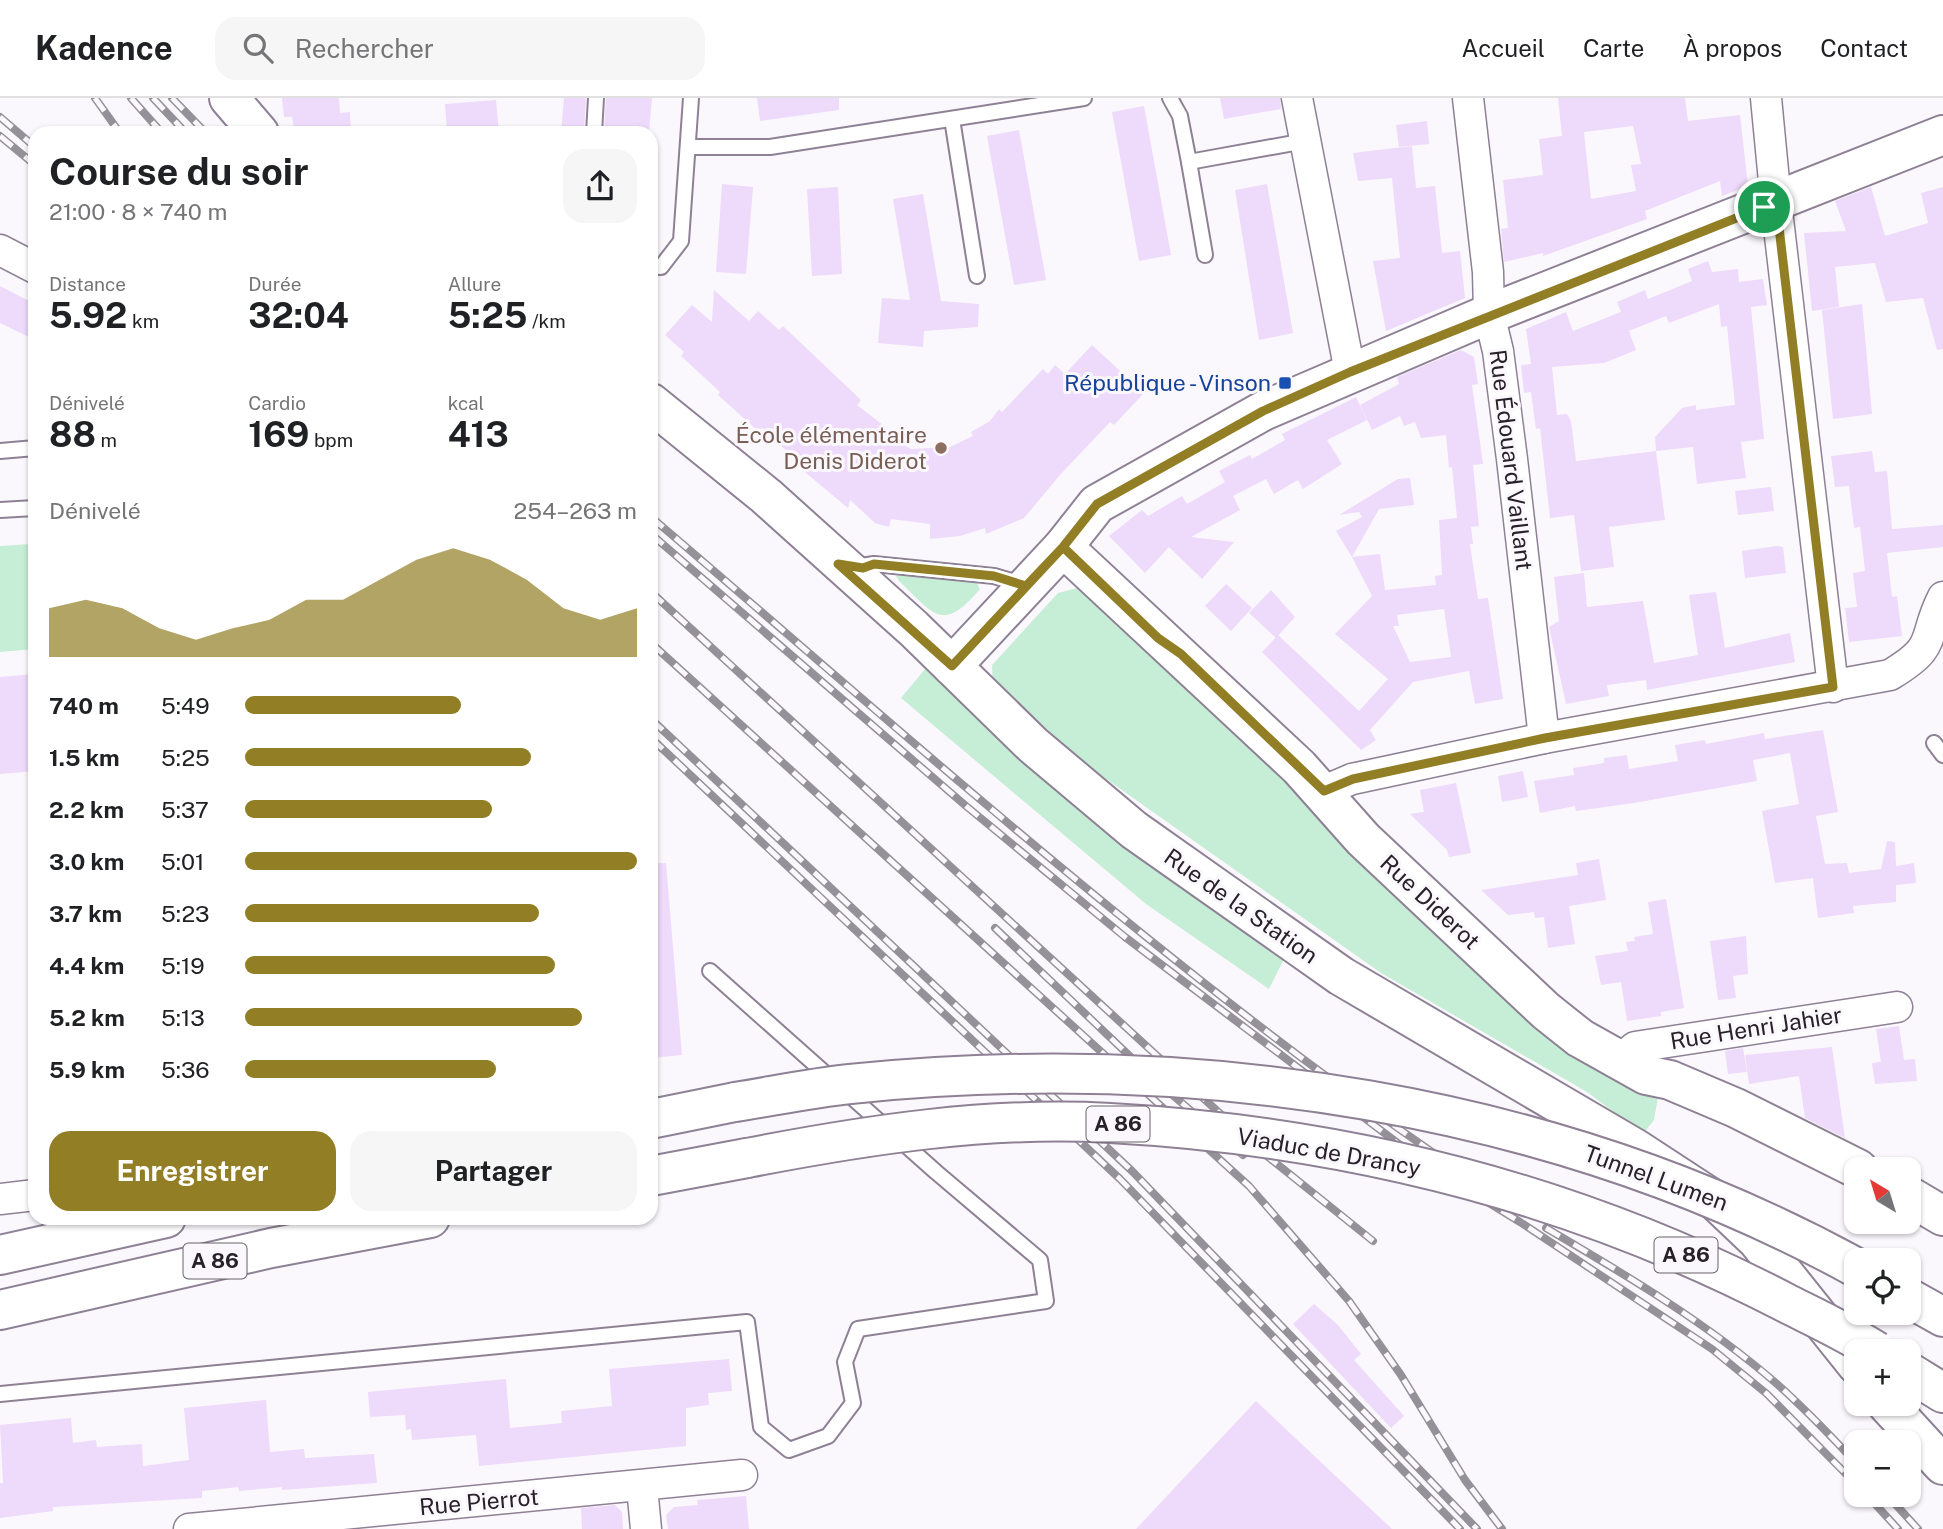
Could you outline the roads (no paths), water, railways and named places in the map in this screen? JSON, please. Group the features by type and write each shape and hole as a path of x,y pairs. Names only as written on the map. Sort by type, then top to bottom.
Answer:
{"main road":[{"path":"229,98 253,126"},
{"path":"952,666 1063,547 1097,504 1263,411 1489,314 1943,135"},
{"name":"Rue de la Station","path":"658,408 766,496 952,666 1050,760 1133,830 1341,976 1636,1149 1717,1202 1757,1240 1844,1349"},
{"name":"Rue Diderot","path":"1063,547 1158,638 1181,654 1324,791 1363,839 1546,1012 1580,1038 1646,1075 1670,1080 1736,1108 1844,1162"},
{"name":"Tunnel Lumen","path":"658,1118 735,1102 848,1085 938,1077 1042,1074 1166,1078 1278,1088 1446,1114 1594,1153 1737,1208 1844,1262"},
{"name":"Viaduc de Drancy","path":"658,1175 846,1139 936,1128 1109,1123 1345,1150 1486,1181 1603,1221 1731,1275 1853,1339"},
{"path":"1922,1204 1943,1216"},
{"name":"A 86","path":"0,1255 135,1225"},
{"name":"A 86","path":"0,1310 271,1248 393,1225"},
{"path":"1921,1305 1943,1318"},
{"path":"1921,1378 1943,1392"},
{"path":"1898,1416 1943,1465"}],"street":[{"path":"1297,98 1350,372"},
{"name":"Rue Édouard Vaillant","path":"1468,98 1488,272 1489,314 1498,351 1509,432 1545,738"},
{"path":"1766,98 1833,687"},
{"path":"0,250 28,264"},
{"path":"1324,791 1353,779 1545,738 1890,675 1915,660 1928,644 1943,597"},
{"name":"Rue Henri Jahier","path":"1620,1060 1634,1047 1896,1007"},
{"path":"0,1199 28,1196"},
{"name":"Rue Pierrot","path":"189,1529 642,1487 742,1475"},
{"path":"642,1487 646,1529"}],"lane":[{"path":"594,126 596,98"},
{"path":"658,267 661,267 681,241 691,98"},
{"path":"689,147 770,147 1084,98"},
{"path":"1170,98 1180,117 1205,255"},
{"path":"952,119 977,276"},
{"path":"1189,162 1305,141"},
{"path":"0,451 28,449"},
{"path":"0,510 28,508"},
{"path":"838,564 863,568 874,564 994,576 1026,586"},
{"path":"0,1394 747,1322 761,1427 789,1450 828,1436 853,1403 845,1362 858,1329 1046,1301 1040,1259 936,1172 710,971"}],"railway":[{"path":"95,98 115,126"},
{"path":"131,98 156,126"},
{"path":"153,98 179,126"},
{"path":"172,98 199,126"},
{"path":"0,117 28,141"},
{"path":"0,136 28,159"},
{"path":"658,523 967,789 1182,966 1405,1133 1520,1211"},
{"path":"658,540 966,806 1125,937 1424,1163 1520,1222 1712,1349 1767,1394 1844,1472"},
{"path":"658,598 1262,1152 1373,1241"},
{"path":"658,649 1249,1186 1349,1301 1401,1375 1465,1480 1502,1529"},
{"path":"658,726 1132,1171 1477,1529"},
{"path":"658,745 1120,1179 1460,1529"},
{"path":"995,928 1156,1081 1243,1155"},
{"path":"1546,1228 1636,1282 1723,1340 1787,1393 1844,1450"},
{"path":"1878,1507 1898,1529"},
{"path":"1898,1507 1918,1529"}],"place":[{"name":"République - Vinson","path":"1285,383"},
{"name":"École élémentaire Denis Diderot","path":"941,448"}]}
